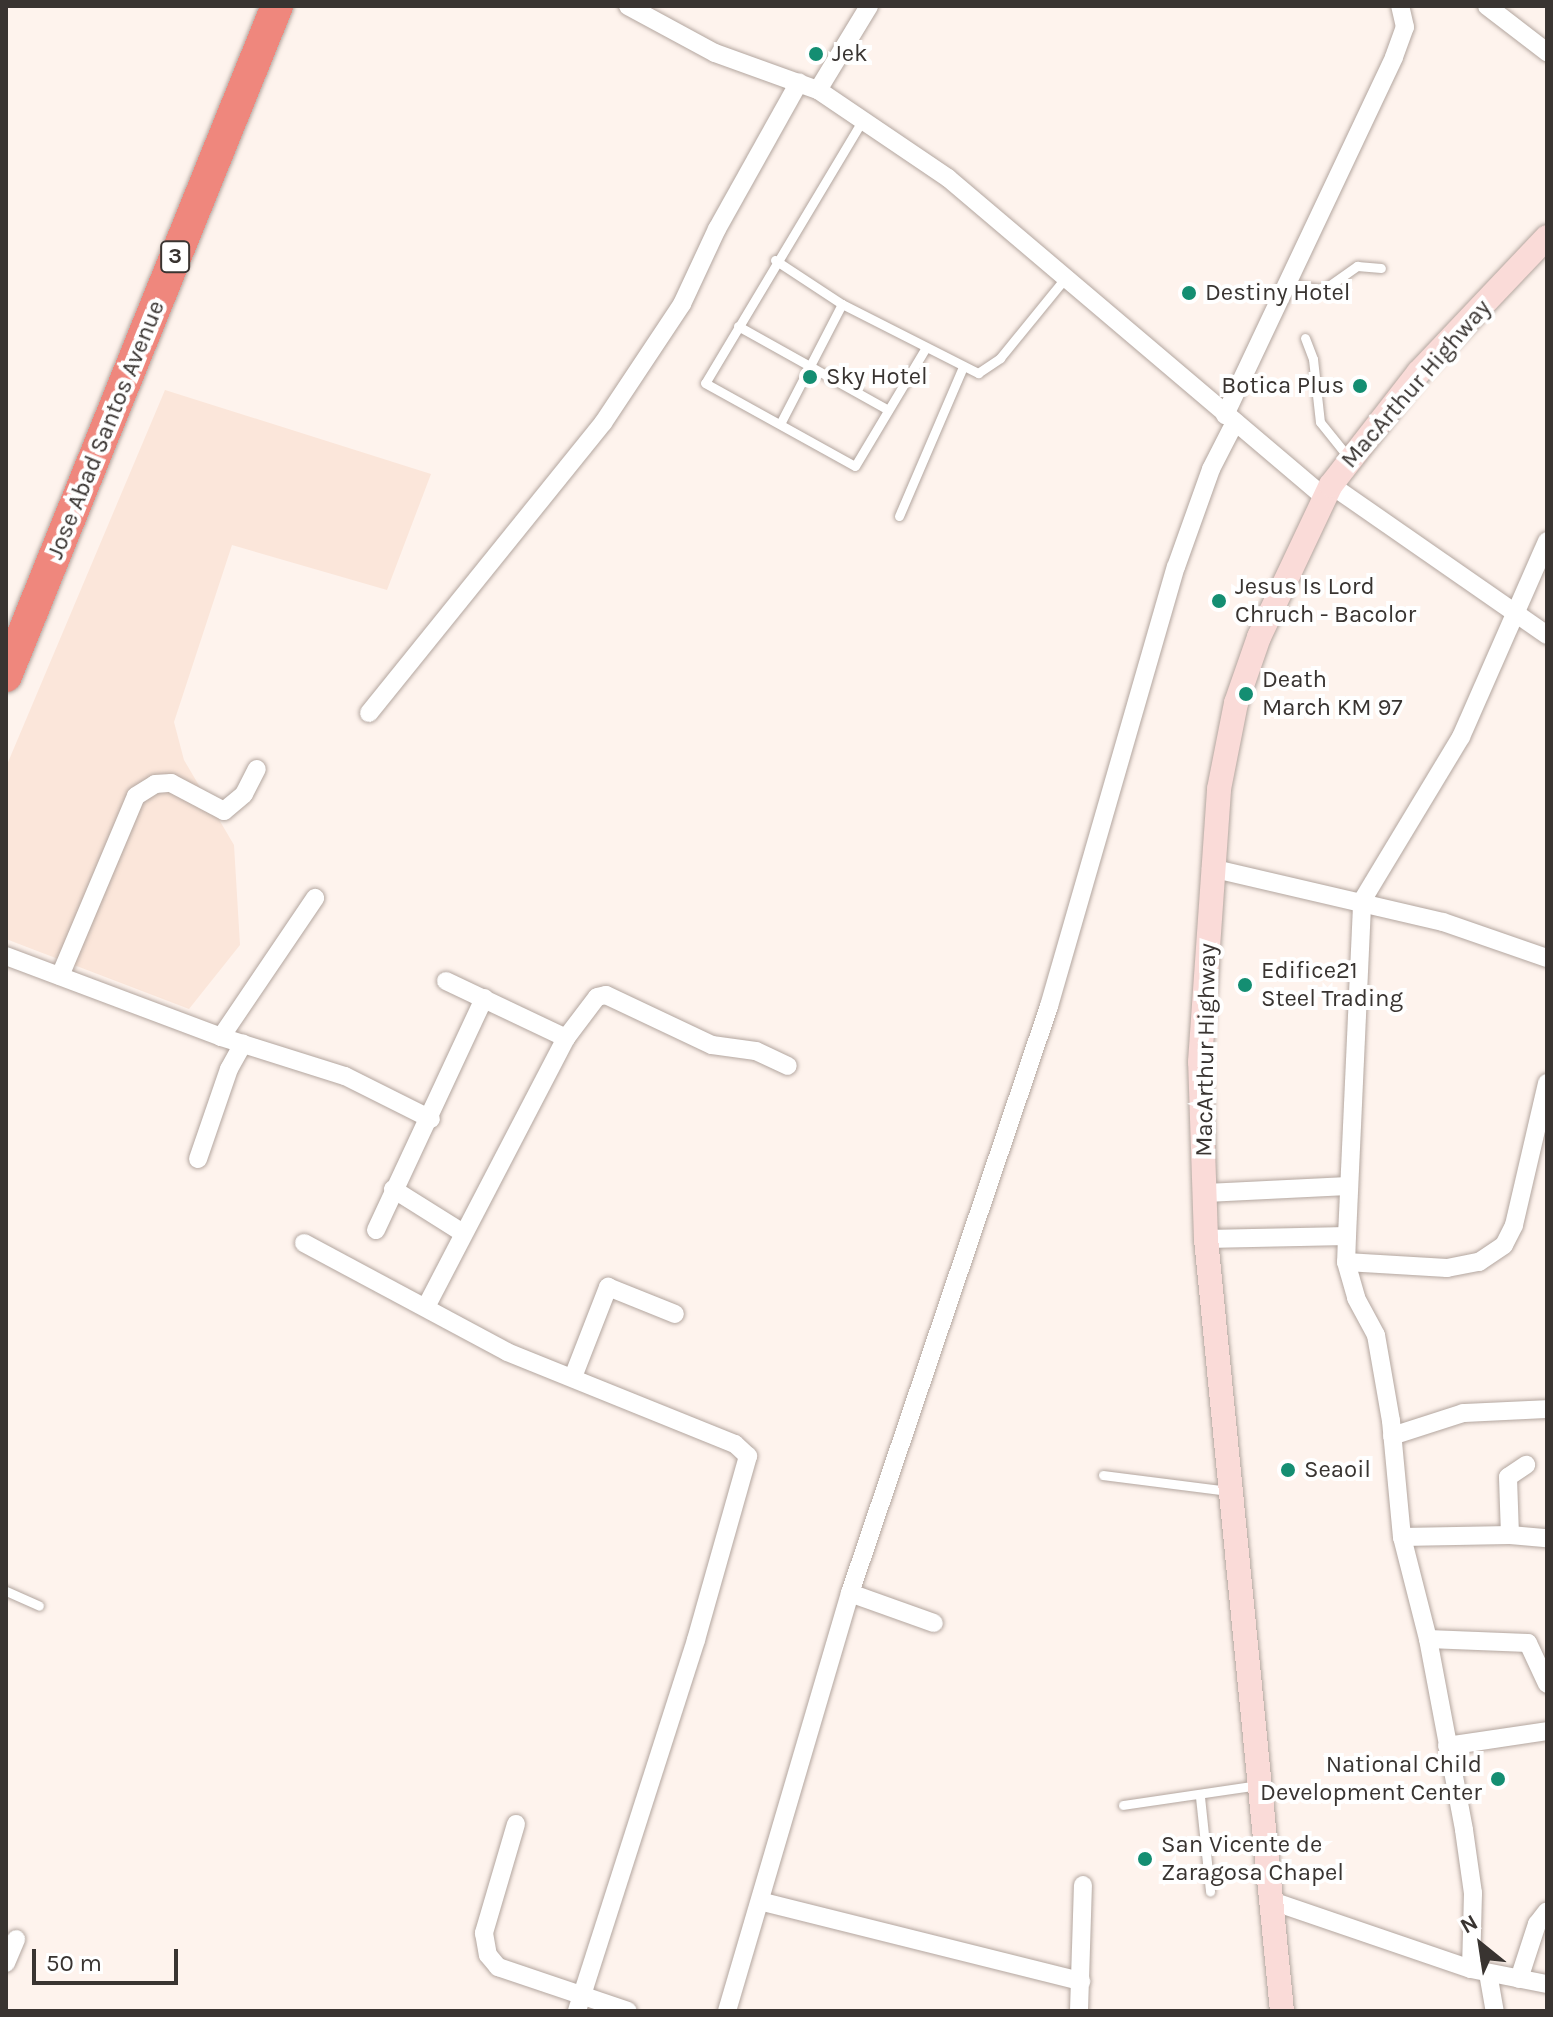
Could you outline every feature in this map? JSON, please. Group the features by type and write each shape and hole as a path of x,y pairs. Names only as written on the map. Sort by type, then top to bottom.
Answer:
{"highway":[{"name":"Jose Abad Santos Avenue","path":"6,676 277,6"}],"main road":[{"name":"MacArthur Highway","path":"1282,2011 1206,1239 1200,1062 1211,868 1219,789 1236,703 1259,637 1327,491 1349,458 1419,372 1547,237"}],"street":[{"path":"628,6 715,53 818,90 948,178 1068,274 1230,418 1327,491 1547,635"},
{"path":"818,90 869,6"},
{"path":"727,2011 763,1902 850,1593 995,1176 1176,567 1283,284 1394,57 1405,27 1400,6"},
{"path":"1487,6 1547,52"},
{"path":"369,713 603,423 682,304 717,229 799,82"},
{"path":"1495,2011 1480,1971 1473,1893 1428,1639 1402,1537 1392,1436 1376,1335 1356,1298 1346,1262 1362,901 1461,737 1547,541"},
{"path":"60,976 136,796 155,784 171,783 224,811 244,794 257,769"},
{"path":"1211,868 1362,901 1547,958"},
{"path":"221,1037 315,898"},
{"path":"6,956 221,1037 345,1076 431,1119"},
{"path":"446,981 566,1038"},
{"path":"427,1305 566,1038 597,997 606,995 712,1045 756,1051 788,1066"},
{"path":"376,1230 393,1189 431,1119 484,998"},
{"path":"198,1159 229,1069 243,1044"},
{"path":"1346,1262 1447,1268 1479,1262 1504,1245 1511,1237 1547,1083"},
{"path":"1205,1193 1349,1186"},
{"path":"393,1189 463,1233"},
{"path":"1206,1239 1347,1236"},
{"path":"304,1243 427,1305 507,1352 735,1444 748,1456 700,1626 579,2003"},
{"path":"573,1377 608,1287 675,1314"},
{"path":"1392,1436 1463,1413 1547,1409"},
{"path":"1510,1535 1508,1477 1526,1465"},
{"path":"1402,1537 1510,1535 1547,1538"},
{"path":"850,1593 934,1623"},
{"path":"1428,1639 1528,1643 1547,1684"},
{"path":"1447,1746 1547,1731"},
{"path":"516,1824 484,1933 488,1955 498,1967 579,2003 628,2011"},
{"path":"1079,2011 1083,1885"},
{"path":"1272,1901 1480,1971 1547,1984"},
{"path":"763,1902 1081,1981"},
{"path":"1519,1979 1537,1924 1547,1911"},
{"path":"6,1963 16,1939"}],"lane":[{"path":"862,121 775,260 705,383 855,466 925,349"},
{"path":"775,260 842,304 962,369 978,373 1000,358 1068,274"},
{"path":"1283,284 1323,290 1357,266 1381,268"},
{"path":"780,424 842,304"},
{"path":"738,326 888,410"},
{"path":"1305,338 1313,359 1320,422 1349,458"},
{"path":"899,516 962,369"},
{"path":"1103,1475 1232,1491"},
{"path":"6,1591 39,1606"},
{"path":"1123,1805 1200,1797 1258,1784"},
{"path":"1200,1797 1210,1891"}],"path":[{"path":"1206,1855 1265,1842"}],"shaded area":[{"path":"165,390 431,474 387,590 232,545 174,722 184,760 234,845 240,945 189,1009 6,939 6,767"}],"place":[{"name":"Jek","path":"816,54"},
{"name":"Destiny Hotel","path":"1189,293"},
{"name":"Sky Hotel","path":"810,377"},
{"name":"Botica Plus","path":"1360,386"},
{"name":"Jesus Is Lord Chruch - Bacolor","path":"1219,601"},
{"name":"Death March KM 97","path":"1246,694"},
{"name":"Edifice21 Steel Trading","path":"1245,985"},
{"name":"Seaoil","path":"1288,1470"},
{"name":"National Child Development Center","path":"1498,1779"},
{"name":"San Vicente de Zaragosa Chapel","path":"1145,1859"}]}
